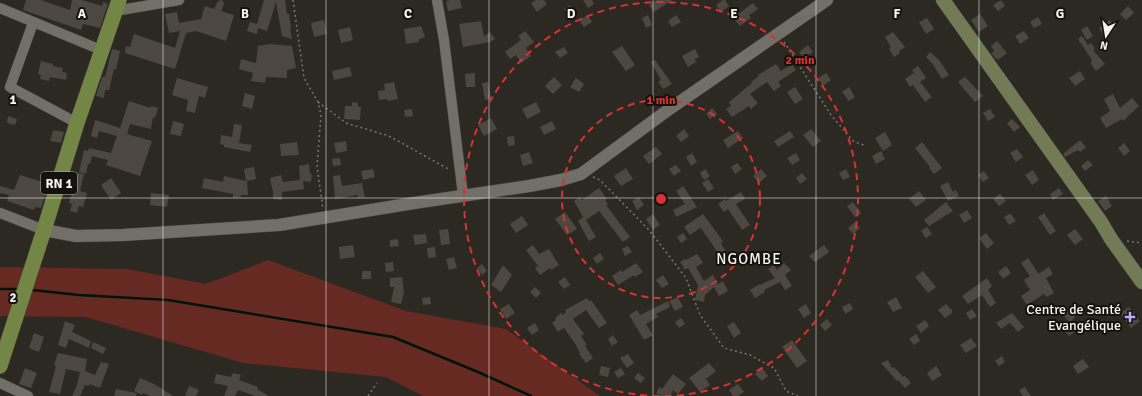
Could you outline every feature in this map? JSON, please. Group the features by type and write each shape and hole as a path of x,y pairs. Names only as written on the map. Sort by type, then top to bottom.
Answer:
{"main road":[{"path":"943,0 1142,282"},
{"name":"RN 1","path":"0,366 77,123 117,6"}],"street":[{"path":"117,6 179,0"},
{"path":"437,0 444,40 463,195"},
{"path":"0,213 44,230 76,236 122,235 279,225 561,180 582,174 668,110 827,0"},
{"path":"0,8 101,50"},
{"path":"33,23 5,86 77,123"},
{"path":"0,383 28,396"}],"path":[{"path":"294,0 304,78 318,102 321,115 317,166 324,218"},
{"path":"778,34 831,115 853,141 866,146"},
{"path":"318,102 346,123 389,136 460,176"},
{"path":"582,174 600,180 649,230 686,278 700,315 724,348 750,355 774,368 786,391 798,396"},
{"path":"368,396 377,383"}],"shaded area":[{"path":"268,260 406,311 506,329 600,396 423,396 386,377 243,363 86,317 0,316 0,267 127,269 206,284"}],"building":[{"path":"26,0 41,0 70,10 72,0 82,0 102,6 103,2 108,4 100,28 83,24 81,30 23,10"},
{"path":"221,0 224,4 221,11 234,15 226,41 196,31 186,33 175,69 125,53 126,46 130,47 134,34 175,48 180,31 169,33 165,14 177,12 179,23 201,19 205,6 214,9 218,1"},
{"path":"264,0 285,0 287,14 289,14 292,39 282,36 276,2 267,31 258,28 257,34 247,31 250,22 257,24"},
{"path":"460,0 462,8 448,11 446,1"},
{"path":"536,0 544,0 547,4 537,12 531,3"},
{"path":"583,0 592,0 594,4 588,8"},
{"path":"656,0 672,0 654,12 649,5"},
{"path":"725,0 729,6 721,12 716,5"},
{"path":"1001,0 1005,6 998,11 993,5"},
{"path":"753,3 758,9 749,15 751,18 740,26 733,18"},
{"path":"570,5 576,14 570,18 564,9"},
{"path":"1128,6 1134,13 1126,20 1120,14"},
{"path":"980,14 988,26 979,32 971,20"},
{"path":"588,15 592,22 584,27 579,20"},
{"path":"648,15 652,25 646,28 642,18"},
{"path":"676,15 681,22 672,27 668,21"},
{"path":"1038,17 1042,24 1034,28 1030,22"},
{"path":"927,18 934,29 926,34 919,22"},
{"path":"324,20 327,34 314,37 311,23"},
{"path":"1110,20 1115,29 1104,36 1099,28"},
{"path":"481,21 484,36 490,32 495,39 490,42 463,47 459,24"},
{"path":"421,26 425,37 419,39 419,42 406,44 404,29"},
{"path":"1087,26 1093,36 1087,40 1081,30"},
{"path":"350,27 353,40 341,43 338,30"},
{"path":"525,31 534,42 526,48 531,56 521,63 516,55 510,59 505,52 521,40 518,36"},
{"path":"1024,31 1029,38 1020,44 1015,36"},
{"path":"893,32 905,47 894,57 889,49 891,47 885,37"},
{"path":"1082,36 1088,45 1091,43 1095,49 1093,50 1105,64 1096,71 1091,64 1092,60 1078,39"},
{"path":"997,41 1007,53 998,60 991,53 994,51 991,46"},
{"path":"270,44 292,46 296,68 287,70 287,78 266,77 265,83 251,81 253,73 239,69 241,59 256,63 258,46"},
{"path":"808,45 813,52 803,58 799,52"},
{"path":"622,46 635,65 626,71 612,52"},
{"path":"564,47 568,53 560,58 555,52"},
{"path":"112,49 120,51 109,90 105,90 104,98 96,96 102,77 105,77"},
{"path":"695,49 699,57 695,59 696,62 688,67 682,56"},
{"path":"930,52 939,60 949,75 942,79 932,63 926,57"},
{"path":"655,60 672,84 663,89 658,82 661,80 651,62"},
{"path":"41,61 63,68 62,72 67,73 66,80 50,77 49,81 40,79 41,75 38,74"},
{"path":"776,64 781,71 792,64 796,70 778,82 781,86 774,91 767,82 750,94 758,103 751,109 749,106 732,117 726,109 731,106 729,102 752,83 751,82 759,76 758,75"},
{"path":"918,66 926,78 920,82 932,97 925,102 913,85 910,87 905,79 914,73 912,70"},
{"path":"350,67 352,76 334,80 332,71"},
{"path":"1080,71 1085,79 1075,86 1069,78"},
{"path":"475,73 475,87 466,87 465,74"},
{"path":"826,73 831,80 823,86 818,78"},
{"path":"554,77 562,85 553,94 545,86"},
{"path":"965,77 983,96 975,102 958,82"},
{"path":"177,78 208,87 205,98 199,96 195,113 186,111 188,100 172,95"},
{"path":"576,78 584,84 579,92 570,87"},
{"path":"394,82 398,99 388,101 387,99 379,100 378,91 385,90 384,84"},
{"path":"488,82 491,99 485,100 482,83"},
{"path":"795,87 803,99 795,104 787,92"},
{"path":"849,87 855,97 849,101 842,92"},
{"path":"245,93 255,96 252,109 242,106"},
{"path":"1113,94 1120,108 1132,98 1139,106 1123,121 1122,119 1106,128 1100,118 1110,111 1104,99"},
{"path":"129,101 151,108 151,106 158,108 155,118 153,117 151,129 130,124 127,134 152,141 140,176 106,165 108,160 92,156 90,164 88,164 86,174 79,172 84,150 88,151 89,148 111,153 117,136 99,131 97,138 91,136 95,120 120,128"},
{"path":"352,102 358,103 358,107 361,107 360,120 344,119 345,106 352,106"},
{"path":"536,102 541,112 527,119 522,109"},
{"path":"712,108 717,114 710,119 706,114"},
{"path":"412,109 413,116 405,117 404,110"},
{"path":"990,109 995,117 988,121 983,113"},
{"path":"8,116 17,119 15,125 7,123"},
{"path":"491,118 497,129 484,136 478,125"},
{"path":"1012,119 1020,127 1014,132 1007,123"},
{"path":"173,121 184,124 181,136 170,134"},
{"path":"552,121 556,129 544,135 540,127"},
{"path":"234,124 242,125 239,143 252,145 250,152 224,147 224,145 220,144 221,135 232,137"},
{"path":"684,129 689,136 681,142 676,136"},
{"path":"811,129 821,141 813,147 803,135"},
{"path":"53,130 64,132 61,143 50,141"},
{"path":"738,131 743,138 728,148 723,140"},
{"path":"790,131 794,137 778,147 774,141"},
{"path":"885,132 892,145 883,151 875,138"},
{"path":"514,136 515,145 508,146 507,137"},
{"path":"1080,140 1086,147 1080,152 1078,150 1065,157 1063,154"},
{"path":"346,141 347,151 336,153 334,143"},
{"path":"297,142 299,155 281,156 280,144"},
{"path":"922,142 942,168 934,174 915,148"},
{"path":"1124,143 1130,151 1124,156 1118,148"},
{"path":"656,147 662,154 649,164 643,156"},
{"path":"1017,149 1023,157 1016,162 1010,153"},
{"path":"881,151 885,159 876,164 872,156"},
{"path":"529,152 533,163 523,166 520,155"},
{"path":"692,153 697,162 691,166 686,157"},
{"path":"796,153 800,160 792,165 787,158"},
{"path":"340,158 341,165 333,166 332,159"},
{"path":"1088,160 1093,165 1085,171 1081,166"},
{"path":"737,163 742,169 735,174 731,167"},
{"path":"309,164 310,174 312,174 311,182 303,181 304,189 282,192 282,200 273,199 270,178 281,175 283,182 300,180 299,166"},
{"path":"676,165 681,171 674,176 669,169"},
{"path":"254,167 256,179 246,181 244,169"},
{"path":"626,168 633,179 621,186 614,176"},
{"path":"373,169 375,177 363,180 361,171"},
{"path":"705,169 710,176 704,180 700,173"},
{"path":"761,169 767,176 759,183 753,176"},
{"path":"846,169 850,177 843,180 839,173"},
{"path":"1033,170 1039,180 1032,185 1025,175"},
{"path":"984,171 989,178 983,182 978,175"},
{"path":"75,172 84,174 80,191 87,193 83,207 79,206 77,213 70,211 72,204 69,203 73,189 70,188"},
{"path":"802,173 807,179 800,184 796,178"},
{"path":"20,175 49,184 41,208 35,207 34,210 7,201 9,195 0,193 0,186 14,190"},
{"path":"340,175 342,186 362,183 365,197 358,198 357,195 335,199 333,176"},
{"path":"224,176 247,181 248,195 241,195 241,197 233,198 233,194 202,188 204,178 223,182"},
{"path":"111,178 121,193 111,200 101,185"},
{"path":"708,179 714,188 708,192 702,183"},
{"path":"948,182 953,192 956,190 959,196 948,201 940,186"},
{"path":"683,186 697,207 676,217 673,210 685,204 676,191"},
{"path":"599,188 607,199 605,200 608,204 606,205 630,237 623,242 599,211 586,220 596,237 589,241 578,221 583,217 574,201 580,197 582,200"},
{"path":"1059,188 1063,194 1053,200 1050,194"},
{"path":"919,191 926,200 916,207 909,199"},
{"path":"741,192 745,199 736,204 750,225 742,230 728,209 724,212 718,204"},
{"path":"151,193 169,195 167,207 150,205"},
{"path":"1000,194 1006,201 999,206 993,199"},
{"path":"1106,196 1112,206 1105,211 1098,201"},
{"path":"639,197 644,205 637,210 632,201"},
{"path":"853,202 861,213 855,217 847,206"},
{"path":"946,202 953,211 929,226 924,220"},
{"path":"967,210 972,218 964,223 959,215"},
{"path":"565,212 577,229 567,235 555,219"},
{"path":"1044,213 1056,231 1050,235 1038,217"},
{"path":"653,214 660,225 653,230 646,219"},
{"path":"703,214 723,241 721,243 726,252 720,256 701,228 690,235 684,227"},
{"path":"1011,214 1016,221 1009,225 1004,217"},
{"path":"522,216 528,225 516,233 510,224"},
{"path":"855,222 860,228 853,234 848,228"},
{"path":"927,227 932,234 926,238 921,231"},
{"path":"448,229 450,244 441,245 439,230"},
{"path":"1075,229 1083,239 1075,245 1067,235"},
{"path":"683,233 687,239 681,243 677,237"},
{"path":"986,233 994,243 987,249 979,238"},
{"path":"426,234 427,243 415,245 413,235"},
{"path":"398,239 399,246 390,247 390,240"},
{"path":"353,245 355,257 340,259 339,247"},
{"path":"533,245 539,254 549,249 559,265 551,270 550,268 540,275 535,268 538,266 526,250"},
{"path":"824,245 829,252 815,262 809,256"},
{"path":"628,246 632,252 625,256 622,249"},
{"path":"435,247 436,257 428,258 427,248"},
{"path":"600,253 604,259 597,264 593,258"},
{"path":"697,254 703,263 696,267 704,281 713,275 718,284 723,281 728,291 719,296 714,287 705,295 704,302 695,300 698,285 688,268 685,270 680,262"},
{"path":"454,257 457,268 449,270 446,259"},
{"path":"1028,258 1038,273 1049,267 1053,274 1046,278 1054,293 1046,297 1044,294 1027,305 1021,296 1030,290 1024,280 1030,276 1021,263"},
{"path":"393,262 394,271 386,272 385,263"},
{"path":"636,263 643,272 635,277 634,275 618,285 612,276 621,270 622,272"},
{"path":"784,263 791,270 785,275 792,286 785,290 780,282 764,290 765,292 755,298 750,290 775,278 768,269 774,265 777,270"},
{"path":"482,264 487,271 482,275 477,268"},
{"path":"503,265 512,275 501,292 491,285"},
{"path":"1006,266 1011,273 1003,279 998,272"},
{"path":"362,271 371,271 371,279 362,279"},
{"path":"923,271 936,287 928,293 915,277"},
{"path":"663,275 669,284 662,288 656,280"},
{"path":"402,277 404,293 401,304 391,302 394,287 390,287 390,278"},
{"path":"565,277 570,285 564,289 558,282"},
{"path":"987,278 992,286 988,290 996,303 990,307 982,295 968,304 962,296"},
{"path":"535,287 541,293 536,298 530,292"},
{"path":"430,297 431,304 423,305 422,298"},
{"path":"678,297 683,307 675,311 669,301"},
{"path":"896,297 902,308 893,312 887,302"},
{"path":"587,298 589,301 591,300 607,323 599,328 586,310 573,319 584,334 581,336 587,345 585,346 593,358 586,363 564,328 558,332 552,323 561,313 563,315 566,312 565,310"},
{"path":"668,301 670,307 656,314 658,317 646,324 653,335 644,340 629,315 637,310 640,315"},
{"path":"850,303 853,309 845,314 842,307"},
{"path":"509,304 515,313 506,319 500,309"},
{"path":"806,304 811,313 804,318 798,309"},
{"path":"946,304 952,310 952,313 945,318 938,310"},
{"name":"Centre de Santé Evangélique","path":"1129,307 1140,321 1131,328 1120,313"},
{"path":"972,309 977,316 970,320 966,313"},
{"path":"1070,309 1076,316 1070,322 1063,315"},
{"path":"1012,313 1024,327 1018,332 1010,323 1001,329 996,323"},
{"path":"681,318 685,324 679,328 675,322"},
{"path":"827,319 832,325 825,331 820,325"},
{"path":"925,320 929,326 921,333 916,326"},
{"path":"65,321 75,325 72,332 91,341 89,348 69,339 66,348 58,345"},
{"path":"734,322 741,333 734,338 727,326"},
{"path":"535,323 539,330 532,335 527,328"},
{"path":"1070,326 1075,332 1069,336 1064,330"},
{"path":"34,333 44,337 39,352 29,348"},
{"path":"916,334 920,341 914,345 909,339"},
{"path":"613,335 618,342 612,346 608,339"},
{"path":"971,338 977,346 966,353 960,345"},
{"path":"792,340 807,361 797,368 782,347"},
{"path":"93,342 106,348 103,354 91,348"},
{"path":"58,353 87,359 85,371 95,375 101,362 109,364 100,388 89,384 89,386 85,385 80,396 72,396 77,385 80,372 66,369 60,394 49,392"},
{"path":"628,354 634,363 627,368 620,358"},
{"path":"1002,356 1005,362 999,366 995,361"},
{"path":"1083,359 1089,367 1078,374 1073,366"},
{"path":"888,360 892,368 894,367 911,383 905,388 881,363"},
{"path":"709,363 716,371 706,379 710,385 700,392 689,378"},
{"path":"601,366 610,368 608,377 599,375"},
{"path":"936,366 942,375 932,381 927,373"},
{"path":"25,368 37,373 31,388 19,384"},
{"path":"621,368 625,374 618,378 614,372"},
{"path":"762,368 768,376 762,381 755,374"},
{"path":"233,373 241,375 239,380 258,387 257,389 269,396 255,396 238,390 235,396 224,396 228,386 214,383 216,374 231,377"},
{"path":"638,373 645,378 641,383 634,378"},
{"path":"673,374 686,384 678,394 673,390 670,396 660,396 656,393 660,387 662,389"},
{"path":"140,378 154,384 173,396 150,396 143,393 142,395 134,391"},
{"path":"738,384 744,392 738,396 733,396 729,390"},
{"path":"189,386 199,390 196,396 185,396"},
{"path":"1025,387 1031,396 1023,396 1019,390"},
{"path":"116,389 137,393 136,396 114,396"}],"waterway":[{"path":"0,289 16,289"},
{"path":"32,290 79,295 168,300 393,337 478,372 531,396"}],"place":[{"name":"Centre de Santé Evangélique","path":"1130,317"}],"district":[{"name":"NGOMBE","path":"749,259"}]}
